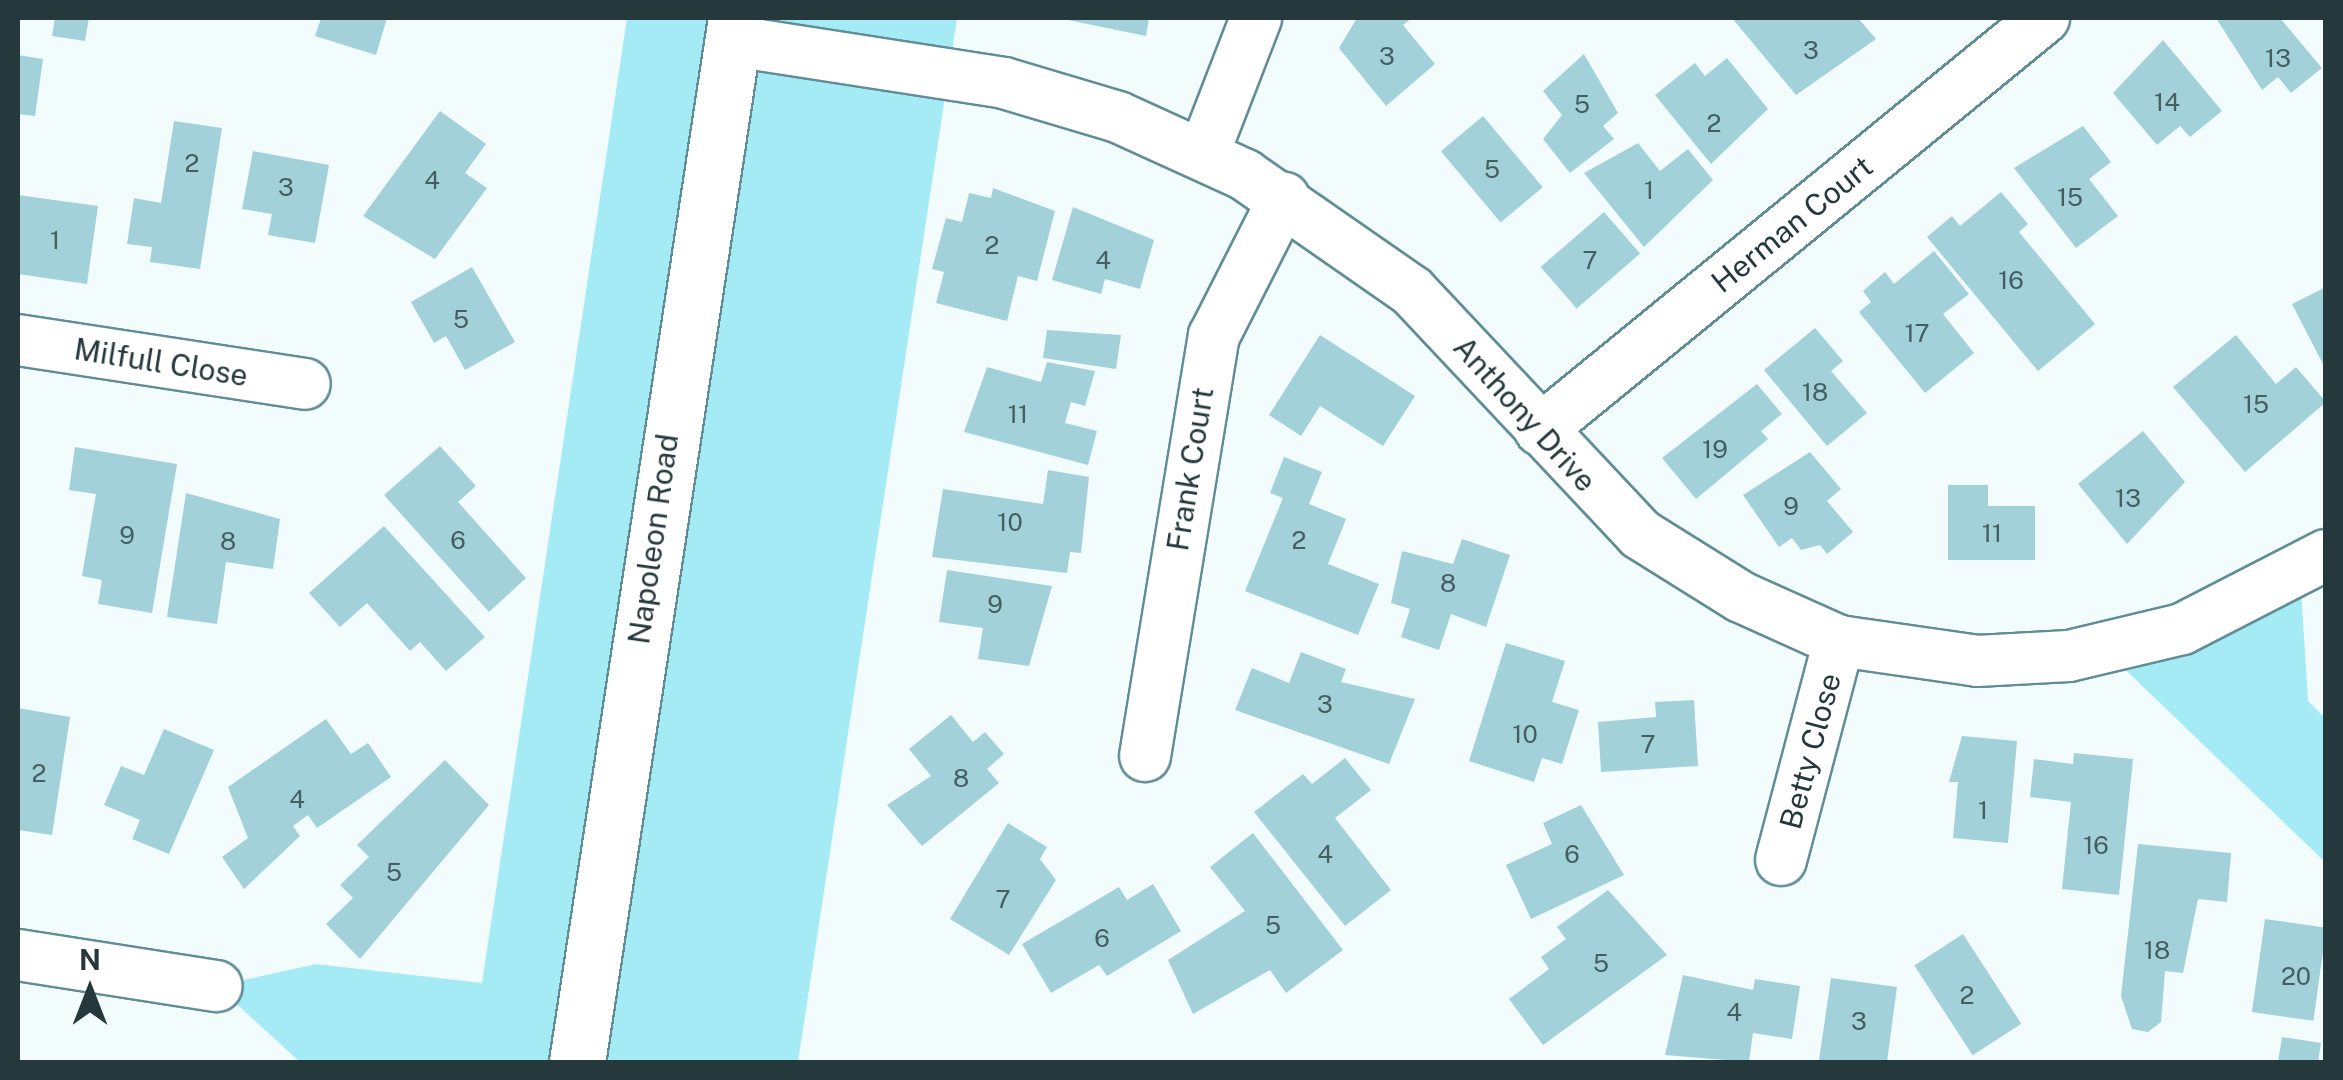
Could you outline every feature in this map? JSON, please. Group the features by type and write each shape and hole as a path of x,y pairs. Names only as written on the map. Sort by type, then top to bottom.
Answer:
{"main road":[{"name":"Napoleon Road","path":"576,1062 735,29"}],"street":[{"path":"1204,153 1256,18"},
{"name":"Herman Court","path":"1540,430 2044,18"},
{"name":"Anthony Drive","path":"735,29 1004,83 1204,153 1284,198 1412,292 1587,486 1667,554 1839,641 1977,661 2069,656 2182,630 2326,555"},
{"name":"Frank Court","path":"1145,756 1214,336 1284,198"},
{"name":"Milfull Close","path":"18,340 305,384"},
{"name":"Betty Close","path":"1781,860 1839,641"},
{"path":"18,955 217,986"}],"shaded area":[{"path":"627,18 957,18 798,1062 300,1062 217,986 316,964 482,983"},
{"path":"2300,573 2308,701 2325,718 2325,862 2105,650"}],"building":[{"path":"55,18 89,18 85,41 52,36"},
{"path":"321,18 387,18 376,55 315,36"},
{"path":"1058,18 1149,18 1146,36"},
{"path":"1357,18 1412,18 1403,25 1435,64 1386,106 1339,48"},
{"path":"1732,18 1858,18 1876,39 1796,95"},
{"path":"2216,18 2280,18 2322,68 2291,93 2278,77 2262,90"},
{"path":"2163,40 2222,111 2190,137 2180,126 2157,145 2113,93"},
{"path":"1584,54 1618,113 1603,126 1614,139 1570,173 1543,139 1562,115 1543,91"},
{"path":"18,55 43,59 35,116 18,114"},
{"path":"1727,58 1768,109 1711,164 1655,95 1695,63 1705,76"},
{"path":"440,111 486,144 465,173 487,188 435,259 363,216"},
{"path":"1483,116 1543,187 1501,223 1441,151"},
{"path":"174,121 222,128 200,269 150,262 152,247 127,244 134,198 161,203"},
{"path":"2083,126 2111,162 2089,179 2118,216 2076,248 2014,168"},
{"path":"1638,143 1660,171 1688,149 1713,180 1644,247 1584,173"},
{"path":"253,151 329,165 315,243 268,235 272,214 242,209"},
{"path":"993,188 1055,211 1037,281 1018,276 1007,321 936,303 944,272 932,269 946,218 962,222 969,193 991,198"},
{"path":"2001,192 2028,224 2019,232 2095,324 2038,371 1927,237 1952,216 1960,226"},
{"path":"18,195 98,206 87,284 18,274"},
{"path":"1073,207 1154,240 1140,289 1105,279 1101,294 1052,280"},
{"path":"1604,212 1640,254 1577,309 1541,267"},
{"path":"1934,251 1969,294 1943,314 1974,353 1925,393 1859,312 1871,302 1863,291 1885,272 1894,284"},
{"path":"472,267 515,342 465,370 446,336 434,343 411,302"},
{"path":"2326,287 2326,370 2292,304"},
{"path":"1815,328 1843,361 1831,371 1867,413 1827,446 1764,370"},
{"path":"1047,330 1121,335 1116,369 1043,358"},
{"path":"1320,335 1415,396 1383,446 1320,406 1301,436 1269,415"},
{"path":"2236,335 2276,384 2296,367 2326,402 2245,472 2173,387"},
{"path":"1047,362 1095,371 1085,406 1071,402 1065,423 1097,431 1088,465 964,432 987,367 1041,382"},
{"path":"1757,384 1782,414 1761,431 1768,439 1696,499 1662,458"},
{"path":"2143,431 2185,482 2127,544 2078,484"},
{"path":"440,446 476,486 458,502 526,578 489,612 384,495"},
{"path":"75,447 177,464 152,613 98,604 102,580 82,576 96,494 69,490"},
{"path":"1810,452 1841,489 1827,501 1853,532 1827,554 1820,545 1801,550 1792,538 1779,547 1743,495"},
{"path":"1284,457 1322,472 1309,504 1346,519 1328,564 1379,584 1358,635 1245,591 1283,498 1270,493"},
{"path":"1048,470 1089,477 1081,553 1070,552 1067,573 932,557 943,489 1043,504"},
{"path":"1948,485 1988,485 1988,506 2035,506 2035,560 1948,560"},
{"path":"186,493 280,519 273,569 226,562 217,624 167,617"},
{"path":"384,526 485,637 446,671 420,642 410,651 367,603 340,627 309,593"},
{"path":"1462,539 1510,555 1486,627 1451,614 1439,650 1401,637 1410,609 1391,603 1402,551 1453,564"},
{"path":"947,570 1052,586 1029,666 978,659 983,628 939,622"},
{"path":"1506,643 1565,661 1552,702 1579,710 1562,764 1542,758 1534,782 1469,761"},
{"path":"1301,652 1346,669 1341,682 1415,699 1389,764 1235,710 1252,668 1289,683"},
{"path":"1694,700 1698,766 1601,772 1598,722 1656,717 1655,702"},
{"path":"18,708 70,717 52,835 18,830"},
{"path":"951,715 973,742 985,732 1004,754 987,769 999,783 922,846 887,805 931,776 909,749"},
{"path":"326,719 351,754 368,743 391,777 317,828 308,815 293,826 300,836 244,889 222,857 248,838 228,787"},
{"path":"164,729 214,750 169,854 132,839 140,820 104,805 121,766 144,775"},
{"path":"1962,736 2017,741 2008,843 1953,838 1958,782 1949,782"},
{"path":"2074,753 2133,759 2119,895 2062,889 2071,802 2030,797 2034,759 2073,764"},
{"path":"1345,758 1371,790 1335,818 1391,890 1345,926 1254,812 1303,774 1312,784"},
{"path":"445,760 489,805 360,959 326,924 353,898 340,885 369,857 357,845"},
{"path":"1581,805 1624,875 1531,919 1506,865 1552,844 1543,823"},
{"path":"1008,823 1047,847 1040,859 1056,880 1009,955 950,919"},
{"path":"1253,833 1343,950 1286,993 1270,970 1193,1014 1168,960 1245,911 1210,867"},
{"path":"2138,844 2231,853 2227,902 2198,899 2183,973 2165,971 2161,1022 2148,1032 2132,1029 2121,996"},
{"path":"1153,884 1181,931 1107,976 1099,965 1051,993 1022,944 1119,887 1127,900"},
{"path":"1608,890 1667,955 1543,1045 1509,999 1549,969 1541,957 1566,939 1557,927"},
{"path":"2265,919 2326,928 2313,1021 2252,1012"},
{"path":"1963,934 2021,1024 1973,1055 1914,966"},
{"path":"1683,975 1753,990 1755,979 1800,986 1792,1039 1753,1033 1749,1062 1665,1055"},
{"path":"1831,978 1897,987 1887,1062 1790,1062 1819,1060"},
{"path":"2282,1037 2321,1043 2318,1062 2278,1062"}]}
